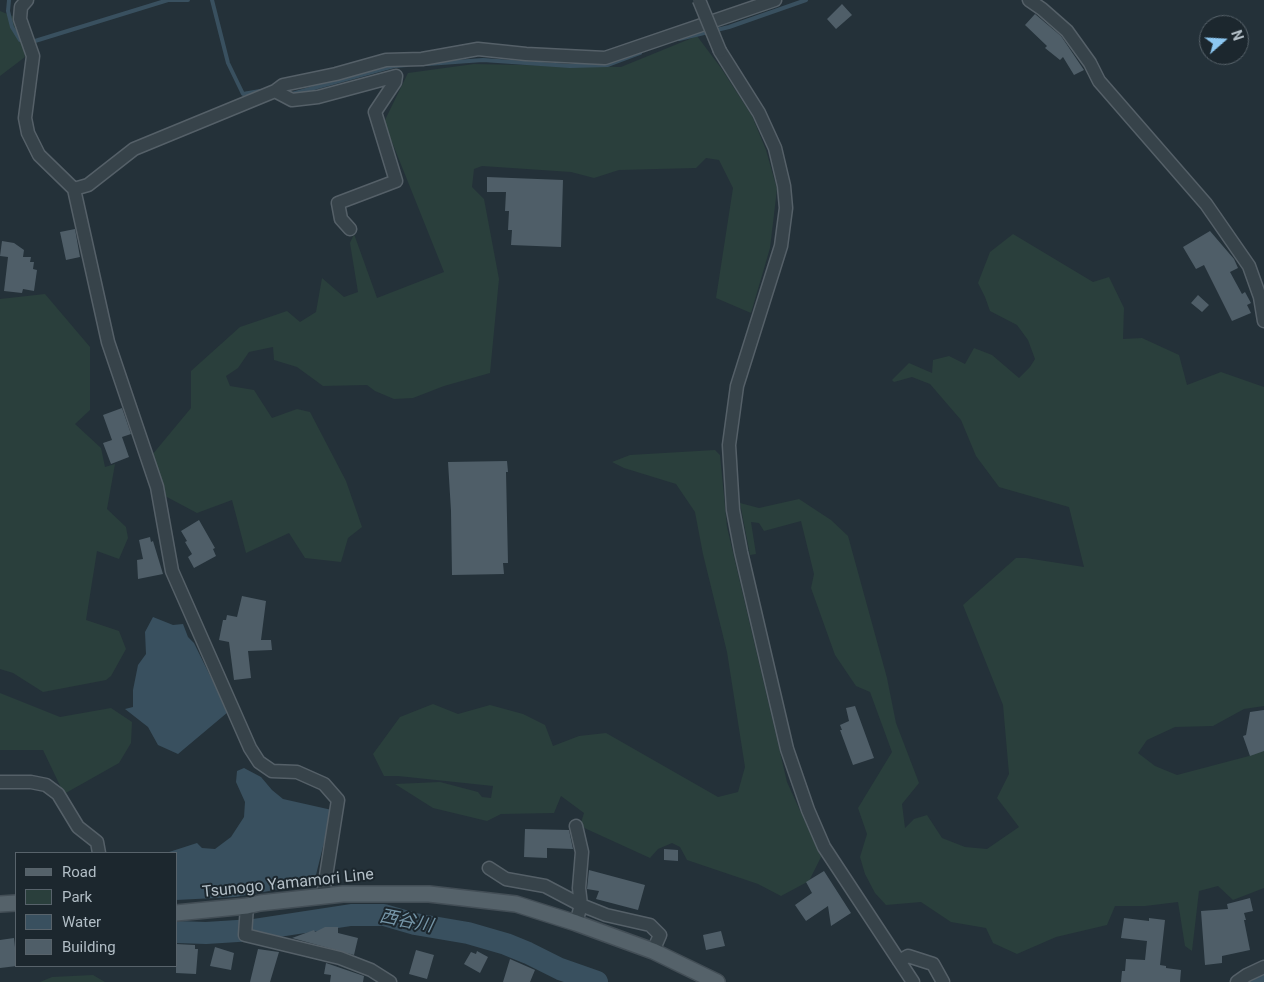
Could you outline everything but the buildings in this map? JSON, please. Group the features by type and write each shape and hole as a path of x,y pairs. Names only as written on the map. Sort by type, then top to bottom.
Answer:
{"main road":[{"name":"Tsunogo Yamamori Line","path":"178,913 324,896 376,893 429,894 516,904 576,922 653,951 717,982"},
{"path":"0,904 15,903"}],"street":[{"path":"26,0 21,7 20,19 33,56 25,118 28,133 39,155 74,189 108,342 157,488 172,571 250,748 259,762 272,771 297,772 324,784 338,800 324,896"},
{"path":"699,0 720,51 760,113 775,148 784,186 786,208 782,246 737,386 730,435 729,460 733,510 741,552 787,749 808,810 824,847 913,982"},
{"path":"74,189 88,185 134,149 275,91 283,85 336,74 386,60 422,58 478,49 526,54 605,58 775,0"},
{"path":"1029,0 1067,31 1090,63 1099,81 1206,204 1250,266 1260,297 1264,321"},
{"path":"275,91 292,100 318,97 396,76 395,82 375,112 396,181 338,203 341,219 350,229"},
{"path":"0,782 46,784 58,794 78,827 97,842 99,852"},
{"path":"576,826 582,852 579,888 581,905 576,922"},
{"path":"489,868 506,879 545,886 581,905 606,915 650,925 660,935 653,951"},
{"path":"247,906 245,935 340,958 371,970 390,982"},
{"path":"899,961 908,956 933,964 943,982"},
{"path":"1237,982 1264,967"}],"green space":[{"path":"0,11 17,18 21,27 25,57 0,76"},
{"path":"697,36 721,68 752,116 766,150 777,189 770,248 751,313 716,298 733,188 719,160 706,158 696,168 619,170 594,178 571,172 482,166 474,169 472,187 484,199 499,279 490,373 444,386 413,398 394,399 375,391 367,385 323,386 297,367 274,360 273,347 249,352 238,368 226,376 230,386 254,390 272,418 297,409 310,412 346,481 362,527 348,538 341,562 305,558 289,533 246,553 232,500 197,513 165,496 152,455 191,408 191,371 240,327 287,311 300,322 316,312 322,278 344,297 358,292 350,243 354,234 377,298 444,272 384,122 408,73 474,64 621,67"},
{"path":"1013,234 1093,282 1109,277 1124,308 1123,339 1142,338 1179,355 1187,385 1221,372 1264,387 1264,706 1244,709 1213,726 1175,727 1147,740 1138,753 1155,766 1177,775 1249,756 1264,746 1264,888 1233,900 1218,886 1199,891 1192,951 1185,946 1178,902 1145,906 1115,906 1107,925 1056,937 1017,954 993,943 986,928 951,922 921,902 886,905 875,893 865,874 860,857 867,834 858,808 892,752 870,692 856,686 835,655 811,588 814,574 801,521 764,531 759,523 751,522 756,554 750,555 740,503 759,508 799,499 831,520 848,536 887,678 896,723 919,783 902,804 905,828 914,819 927,815 942,838 965,847 987,849 1019,827 997,798 1009,774 1003,705 963,605 1016,558 1084,567 1069,507 999,487 976,456 961,420 930,384 912,377 894,382 892,380 909,363 932,373 933,360 949,356 965,364 974,348 992,355 1019,378 1030,367 1035,359 1028,340 1017,325 990,311 978,283 990,252"},
{"path":"45,294 90,347 90,410 75,424 101,448 105,467 115,464 107,509 126,527 128,538 119,559 97,551 86,620 119,631 126,649 111,676 106,680 43,692 13,673 0,669 0,299"},
{"path":"715,450 720,455 727,527 787,782 821,857 809,881 781,896 758,884 687,860 680,847 672,843 658,849 650,858 580,826 584,813 561,796 554,813 501,814 487,821 433,808 395,784 440,782 478,792 482,797 491,798 493,786 384,776 373,754 400,717 433,704 458,714 490,705 523,714 545,725 553,746 579,736 606,733 718,797 738,792 745,767 727,652 703,554 695,512 676,484 624,468 612,462 630,455"},
{"path":"0,693 60,717 111,708 132,722 131,743 119,763 64,794 43,750 0,750"},
{"path":"93,975 105,982 40,982 52,977"}],"water":[{"path":"153,617 173,625 183,624 228,712 178,754 158,745 148,727 125,709 133,707 133,690 138,665 146,654 145,632"},
{"path":"244,768 261,777 283,799 332,810 314,883 235,897 178,900 178,852 169,852 197,843 202,848 215,849 231,837 244,817 245,802 236,782 237,771"}],"waterway":[{"path":"9,0 8,11 12,27 20,40 35,41 168,0 188,0"},
{"path":"212,0 228,63 243,94 263,92"},
{"path":"679,39 729,27 806,0"},
{"path":"427,64 483,60 570,66 608,65 640,53"},
{"path":"288,95 394,66 407,65"},
{"name":"西谷川","path":"178,932 206,933 253,930 351,915 384,915 415,924 468,933 506,944 560,969 597,982"},
{"name":"西谷川","path":"1253,982 1264,977"}]}
